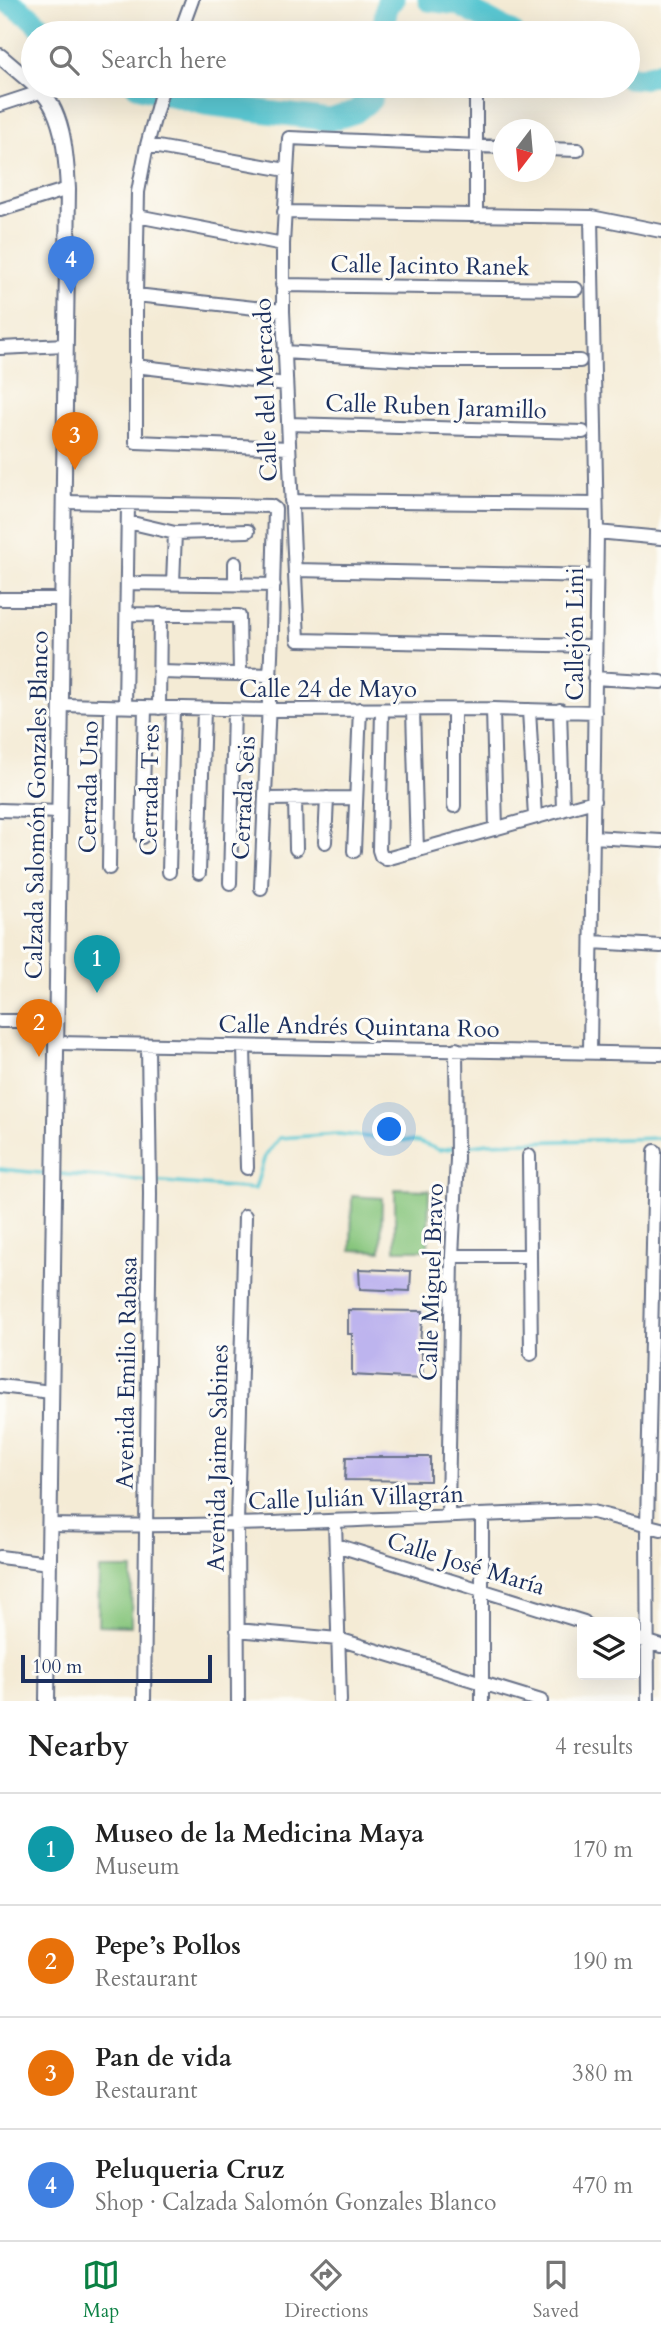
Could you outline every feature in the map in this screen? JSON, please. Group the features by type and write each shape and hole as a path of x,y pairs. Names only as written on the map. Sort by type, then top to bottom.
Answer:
{"street":[{"path":"184,21 192,0"},
{"name":"Calzada Salomón Gonzales Blanco","path":"0,56 21,74"},
{"path":"0,105 21,95"},
{"name":"Calzada Salomón Gonzales Blanco","path":"44,98 57,118 65,147 68,189 47,1701"},
{"path":"159,98 138,191 135,442 289,448"},
{"path":"476,98 476,216"},
{"name":"Calle del Mercado","path":"477,146 289,138 282,285 298,640 594,646"},
{"path":"147,145 286,170"},
{"path":"477,146 493,147"},
{"path":"556,149 578,150"},
{"path":"0,210 68,189"},
{"path":"284,212 591,217 661,231"},
{"path":"137,216 283,244"},
{"name":"Callejón Lini","path":"590,1051 597,532 591,217"},
{"name":"Calle Jacinto Ranek","path":"282,285 576,289"},
{"path":"135,295 283,311"},
{"path":"0,348 66,345"},
{"path":"284,352 430,361 580,361"},
{"path":"135,366 286,384"},
{"name":"Calle Ruben Jaramillo","path":"288,424 583,432"},
{"path":"291,501 597,505"},
{"path":"64,502 128,504"},
{"name":"Calle del Mercado","path":"128,504 271,506 275,509 269,710"},
{"name":"Cerrada Uno","path":"109,868 118,707 127,614 128,504"},
{"path":"128,522 175,533 248,531"},
{"path":"597,532 661,538"},
{"path":"173,583 175,533"},
{"path":"235,563 235,584"},
{"path":"295,570 596,576"},
{"path":"127,583 274,584"},
{"path":"0,598 61,599"},
{"path":"127,614 239,616 240,674"},
{"path":"159,708 160,614"},
{"path":"160,672 271,675"},
{"path":"594,678 661,682"},
{"name":"Calle 24 de Mayo","path":"62,705 234,710 493,709 595,712"},
{"path":"142,837 145,708"},
{"name":"Cerrada Tres","path":"170,872 173,708"},
{"path":"200,873 204,709"},
{"path":"354,850 360,709"},
{"path":"493,709 496,829"},
{"path":"230,883 234,710"},
{"name":"Cerrada Seis","path":"261,888 269,710"},
{"path":"383,710 379,849 381,856 386,859 594,801"},
{"path":"413,710 416,850"},
{"path":"454,710 454,806"},
{"path":"529,710 535,817"},
{"path":"560,710 563,810"},
{"path":"265,799 356,798"},
{"path":"295,799 296,849"},
{"path":"325,842 327,799"},
{"path":"0,810 60,812"},
{"path":"593,837 661,841"},
{"path":"592,942 661,946"},
{"path":"0,1021 57,1021"},
{"name":"Calle Andrés Quintana Roo","path":"57,1043 661,1054"},
{"name":"Avenida Emilio Rabasa","path":"144,1701 148,1046"},
{"path":"244,1047 247,1168"},
{"name":"Calle Miguel Bravo","path":"448,1516 452,1256 457,1158 456,1049"},
{"path":"648,1701 641,1640 658,1237 655,1151"},
{"path":"528,1156 531,1354"},
{"name":"Avenida Jaime Sabines","path":"238,1701 237,1523 245,1216"},
{"path":"452,1256 530,1256"},
{"path":"0,1386 51,1392"},
{"name":"Calle Julián Villagrán","path":"50,1525 146,1527 584,1511 661,1529"},
{"path":"482,1515 482,1701"},
{"path":"335,1521 340,1701"},
{"name":"Calle José María","path":"336,1545 577,1620"},
{"path":"0,1557 49,1563"},
{"path":"237,1630 338,1639 541,1701"},
{"path":"641,1640 661,1646"}],"green space":[{"path":"395,1189 429,1190 428,1250 395,1250"},
{"path":"352,1196 382,1198 381,1251 351,1250"},
{"path":"99,1569 132,1569 131,1626 98,1625"}],"building":[{"path":"359,1269 411,1271 410,1291 360,1289"},
{"path":"348,1310 423,1311 419,1352 422,1352 423,1379 352,1375 352,1334 348,1334"},
{"path":"346,1457 430,1457 430,1481 345,1480"}],"waterway":[{"path":"5,0 35,21"},
{"path":"385,21 387,4 393,0"},
{"path":"429,0 458,4 490,21"},
{"path":"640,78 661,72"},
{"path":"183,98 206,104 330,120 355,112 371,98"},
{"path":"58,1174 255,1189 265,1156 279,1138 338,1134 419,1142 439,1150 488,1143 661,1138"},
{"path":"0,1169 50,1174"}],"place":[{"name":"Peluqueria Cruz","path":"71,294"},
{"name":"Pan de vida","path":"75,470"},
{"name":"Museo de la Medicina Maya","path":"97,993"},
{"name":"Pepe’s Pollos","path":"39,1057"}]}
